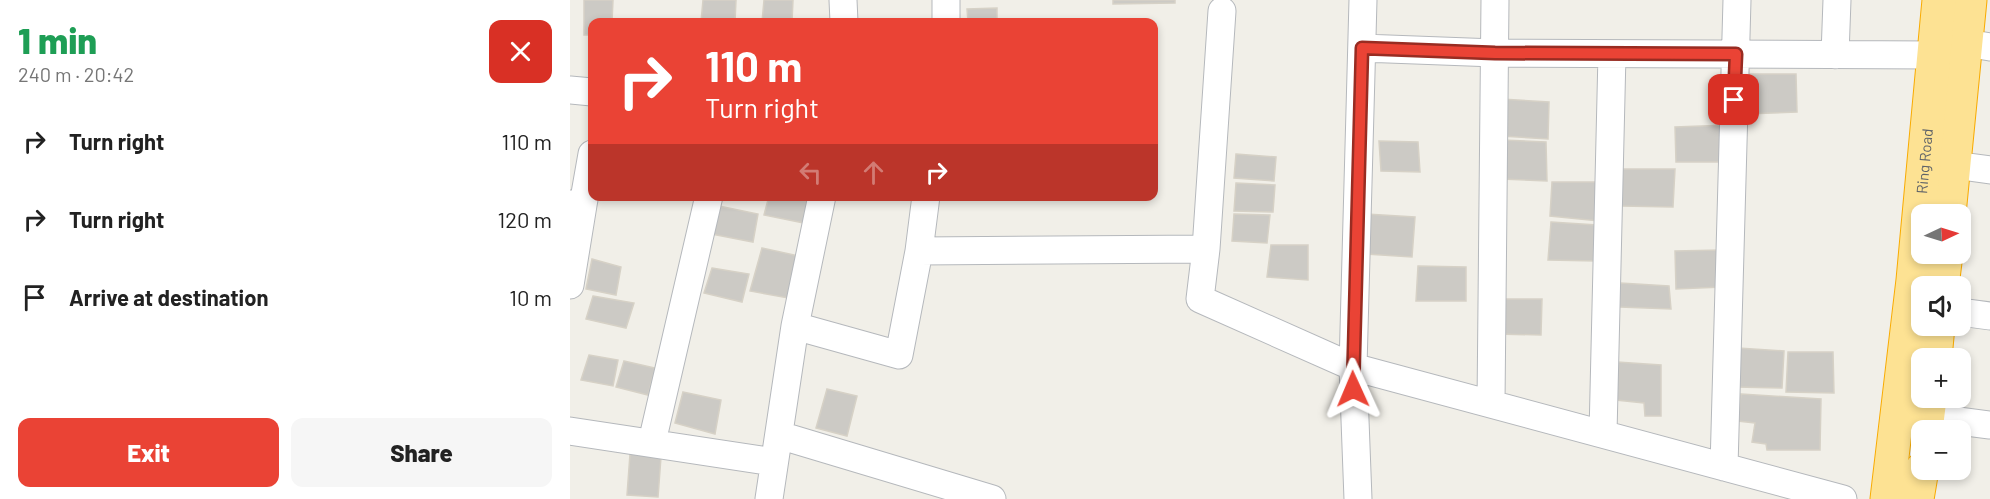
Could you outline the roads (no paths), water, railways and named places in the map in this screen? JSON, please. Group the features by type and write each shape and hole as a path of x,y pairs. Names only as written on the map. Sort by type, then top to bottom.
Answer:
{"highway":[{"name":"Ring Road","path":"1887,499 1913,280 1939,0"},
{"name":"Ring Road","path":"1950,204 1954,165 1978,45 1970,0"},
{"path":"1917,499 1920,480"}],"street":[{"path":"843,0 844,18"},
{"path":"946,0 946,18"},
{"path":"1358,499 1353,367 1363,0"},
{"path":"1491,404 1496,0"},
{"path":"1724,467 1737,0"},
{"path":"1835,55 1837,0"},
{"path":"1222,11 1206,249 1200,299 1353,367 1843,499"},
{"path":"1362,48 1495,53 1934,55"},
{"path":"1603,434 1612,54"},
{"path":"570,90 588,92"},
{"path":"1954,165 1990,170"},
{"path":"570,285 577,205 588,168"},
{"path":"652,442 708,201"},
{"path":"769,499 795,326 821,201"},
{"path":"795,326 899,355 919,251 925,201"},
{"path":"919,251 1206,249"},
{"path":"1971,313 1990,316"},
{"path":"1928,415 1990,425"},
{"path":"570,431 774,462"},
{"path":"778,435 992,499"}]}
